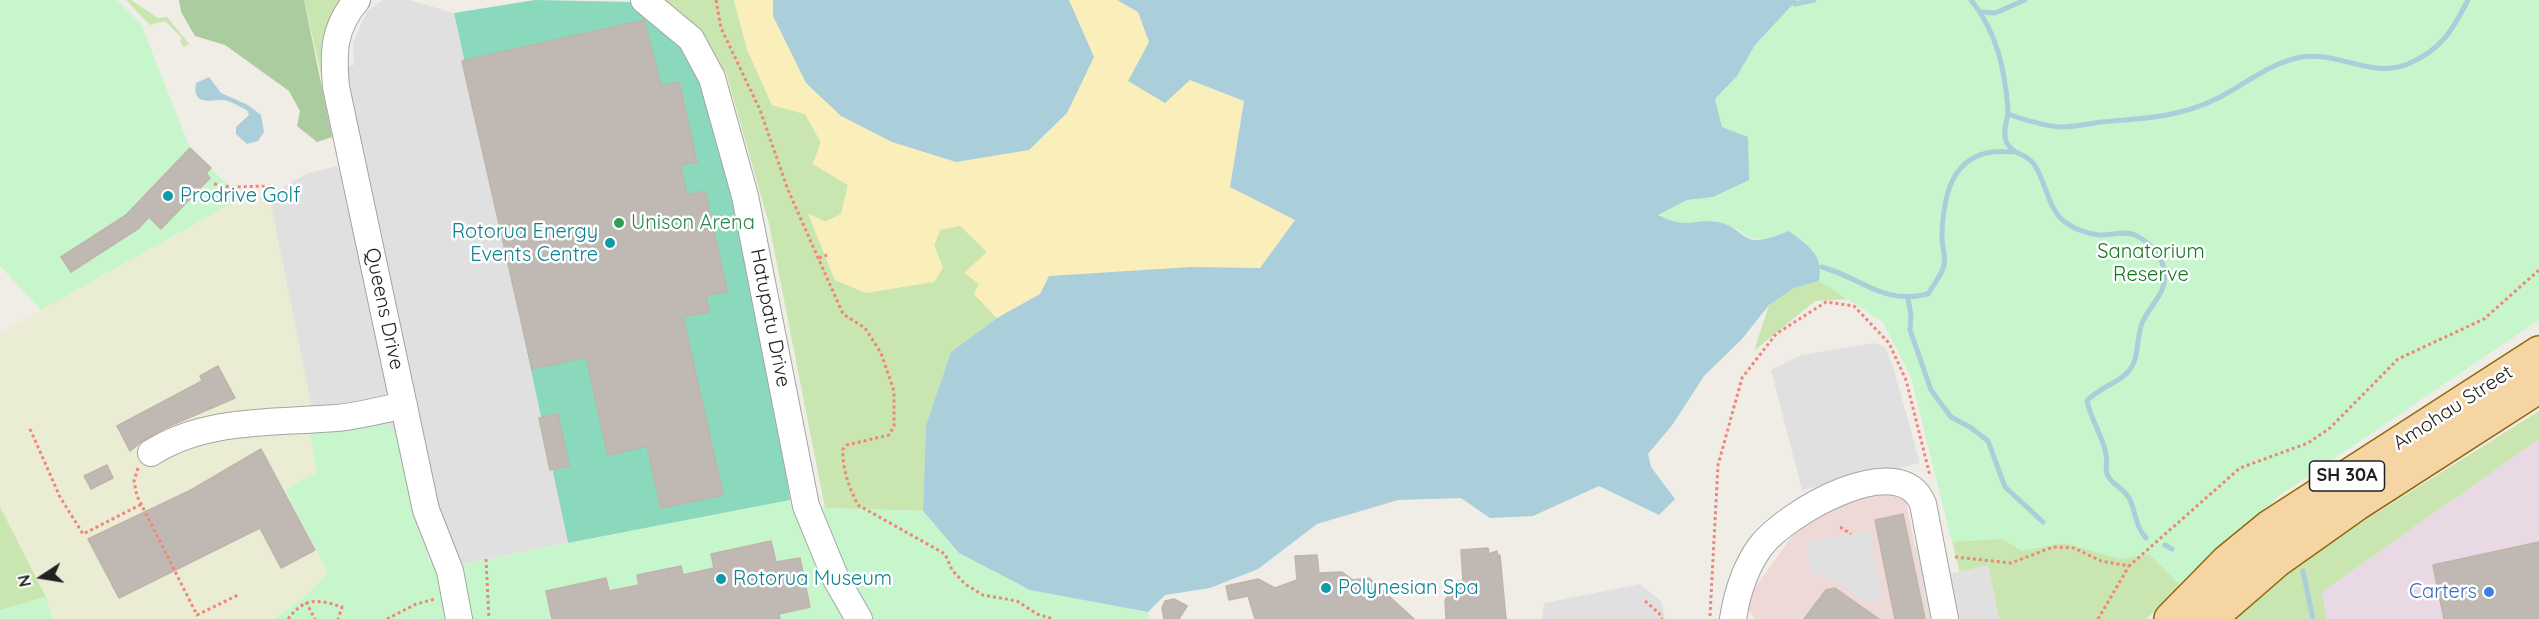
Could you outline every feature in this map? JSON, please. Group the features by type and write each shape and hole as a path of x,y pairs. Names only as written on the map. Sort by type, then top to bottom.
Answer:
{"main road":[{"name":"Amohau Street","path":"2171,619 2227,562 2271,526 2539,353"},
{"name":"Amohau Street","path":"2209,619 2286,554 2356,504 2539,386"}],"street":[{"name":"Queens Drive","path":"357,0 340,27 333,53 336,87 426,510 450,571 457,607"},
{"name":"Hatupatu Drive","path":"644,0 691,39 712,78 746,196 806,506 836,579 859,619"},
{"path":"151,453 183,436 247,422 339,418 404,405"},
{"path":"1722,617 1739,591 1761,546 1773,533 1814,505 1870,483 1899,482 1914,490 1923,504 1946,619"}],"path":[{"path":"716,0 721,28 760,110 788,190 843,314 873,337 894,392 894,426 889,435 847,445 843,449 851,491 858,505 945,554 952,570 965,584 983,595 1017,601 1037,614 1053,619"},
{"path":"214,184 230,187 270,186 295,197"},
{"path":"819,258 827,255"},
{"path":"2098,619 2129,566 2240,468 2308,443 2330,428 2398,358 2484,319 2539,270"},
{"path":"1722,617 1718,465 1742,378 1776,334 1826,302 1854,306 1889,343 1906,380 1931,479"},
{"path":"30,429 60,497 83,534 142,504"},
{"path":"151,453 140,465 134,481 142,504 197,615 240,594"},
{"path":"1840,527 1851,534"},
{"path":"1949,556 2011,564 2053,548 2074,548 2101,561 2129,566"},
{"path":"486,559 489,619"},
{"path":"1645,601 1659,613 1662,619"},
{"path":"306,602 315,619"},
{"path":"288,619 298,606 306,602 328,603 342,607 338,619"},
{"path":"387,619 416,604 457,607"}],"shaded area":[{"path":"383,0 409,0 454,13 568,543 457,565 435,508 343,66 354,65 353,43 367,11"},
{"path":"338,166 402,442 398,433 380,420 312,408 269,195 308,173"},
{"path":"1874,343 1885,347 1893,367 1920,463 1802,490 1771,370 1801,355"},
{"path":"2539,439 2539,619 2327,619 2322,592"},
{"path":"1897,493 1906,502 1929,619 1756,619 1746,607 1754,589 1795,532 1829,508 1879,494"},
{"path":"1869,530 1883,600 1865,604 1839,582 1811,573 1805,543"},
{"path":"1929,534 1937,577 1988,565 1999,619 1929,619 1915,548"},
{"path":"1640,584 1661,601 1665,619 1542,619 1544,603"}],"green space":[{"path":"0,0 117,0 141,24 190,148 230,187 232,203 41,310 0,266"},
{"path":"126,0 131,0 158,18 167,17 189,44 184,47 180,42 182,38 165,21 150,25"},
{"path":"179,0 304,0 332,137 317,142 297,126 300,111 289,91 225,45 195,36 181,12"},
{"path":"304,0 343,0 329,32 322,78"},
{"name":"Unison Arena","path":"535,0 634,2 675,34 698,66 760,301 790,500 568,543 454,13"},
{"path":"662,0 734,0 747,49 772,105 805,114 821,142 813,164 848,185 842,214 825,222 809,214 835,280 943,268 934,245 940,230 960,225 987,252 979,285 974,294 997,318 951,352 926,425 923,511 825,508 769,224 726,73"},
{"name":"Sanatorium Reserve","path":"1797,0 2539,0 2539,320 2280,495 2179,584 2150,555 2120,559 2065,543 2022,551 2002,539 1952,542 1911,376 1883,322 1819,281 1813,250 1789,232 1763,239 1748,238 1739,230 1719,222 1679,225 1658,215 1687,200 1713,197 1722,127 1715,99 1737,76 1755,45"},
{"path":"269,195 318,431 310,433 317,472 286,491 328,573 303,598 275,619 53,619 46,597 0,507 0,333 232,203"},
{"path":"1819,281 1850,285 2151,555 2183,587 2146,619 1999,619 1988,566 1960,573 1911,376 1883,322 1849,299 1815,301 1754,351 1769,305 1794,288"},
{"path":"2539,411 2539,439 2322,592 2327,619 2226,619 2313,553"},
{"path":"380,420 399,433 429,562 458,565 790,500 825,508 923,511 959,553 1030,590 1148,612 1149,619 275,619 303,598 328,573 285,490 317,472 310,433"},
{"path":"0,507 46,597 31,601 0,619"},
{"path":"46,597 53,619 0,619 0,610"}],"sand":[{"path":"734,0 773,0 773,16 1094,57 1069,0 1117,0 1138,12 1150,43 1190,80 1244,101 1230,187 1295,219 1260,268 1191,267 1040,294 997,318 974,294 979,284 964,273 987,252 960,226 940,230 934,245 943,268 934,282 866,293 835,280 808,214 825,222 841,214 848,185 813,164 821,142 805,114 772,105 747,49"}],"water":[{"path":"773,0 1069,0 1094,57 1067,113 1029,150 956,162 892,142 841,116 806,83 773,16"},
{"path":"1117,0 1797,0 1755,45 1737,76 1715,99 1722,127 1748,137 1749,180 1713,197 1687,200 1658,215 1683,223 1709,221 1722,223 1752,240 1768,238 1789,231 1808,246 1817,257 1819,281 1794,288 1769,305 1742,339 1704,376 1673,424 1648,454 1651,467 1675,499 1659,515 1599,486 1533,516 1490,518 1461,498 1398,500 1317,524 1258,569 1210,588 1165,595 1148,612 1030,590 959,553 923,511 926,425 951,352 997,318 1040,294 1049,276 1191,267 1260,268 1295,220 1230,187 1244,101 1190,80 1165,103 1128,81 1149,42 1138,12"},
{"path":"209,77 221,93 248,105 261,115 264,132 258,141 247,144 236,134 236,127 249,115 247,110 223,100 208,101 199,98 195,90 196,83"}],"building":[{"name":"Unison Arena","path":"644,20 661,86 679,82 697,162 680,165 687,195 705,191 727,291 706,296 709,312 683,317 723,495 661,508 647,446 608,455 586,357 532,369 462,61"},
{"name":"Prodrive Golf","path":"190,148 211,168 206,173 210,178 161,229 149,217 139,228 71,272 61,257 126,215"},
{"path":"218,366 235,398 165,428 130,451 117,426 202,381 200,376"},
{"path":"558,414 569,466 550,470 539,418"},
{"path":"261,449 315,550 281,568 260,528 119,598 88,539 191,490"},
{"path":"107,465 113,478 91,489 84,476"},
{"path":"1903,514 1925,619 1895,619 1875,520"},
{"name":"Rotorua Museum","path":"771,541 776,562 800,558 810,607 779,614 780,619 552,619 546,591 606,578 609,591 639,585 637,575 681,566 683,575 714,568 711,554"},
{"name":"Carters","path":"2539,542 2539,619 2444,619 2433,565"},
{"name":"Polynesian Spa","path":"1488,548 1489,554 1497,551 1498,556 1500,555 1506,619 1446,619 1445,600 1449,595 1447,581 1463,581 1461,550"},
{"name":"Polynesian Spa","path":"1317,555 1319,573 1342,572 1353,580 1369,578 1414,619 1255,619 1248,596 1229,600 1226,586 1258,579 1275,588 1297,580 1295,556"},
{"path":"1835,588 1879,619 1804,619 1826,590"},
{"path":"1174,599 1187,606 1179,619 1164,619 1162,608 1165,601"}],"waterway":[{"path":"1795,4 1814,0"},
{"path":"1971,0 1987,25 2002,66 2008,110 2006,141 2011,149 2033,163 2054,210 2065,222 2090,234 2126,233 2143,239 2155,251 2163,265 2165,273 2162,290 2143,321 2136,355 2131,367 2123,377 2087,401 2104,447 2107,473 2110,479 2128,496 2139,528 2146,538"},
{"path":"1981,12 1995,13 2025,0"},
{"path":"2008,114 2041,124 2061,127 2174,114 2216,99 2268,69 2301,57 2315,56 2368,67 2395,68 2419,59 2437,46 2451,30 2468,0"},
{"path":"1822,267 1886,293 1898,296 1928,294 1944,265 1942,237 1945,203 1956,174 1977,156 1993,152 2012,152"},
{"path":"1908,299 1911,315 1910,330 1931,390 1951,417 1970,427 1988,441 2005,487 2043,522"},
{"path":"2165,545 2172,549"},
{"path":"2303,571 2313,619"}],"place":[{"name":"Prodrive Golf","path":"168,196"},
{"name":"Unison Arena","path":"619,223"},
{"name":"Rotorua Energy Events Centre","path":"610,243"},
{"name":"Rotorua Museum","path":"721,579"},
{"name":"Polynesian Spa","path":"1326,588"},
{"name":"Carters","path":"2489,592"}]}
